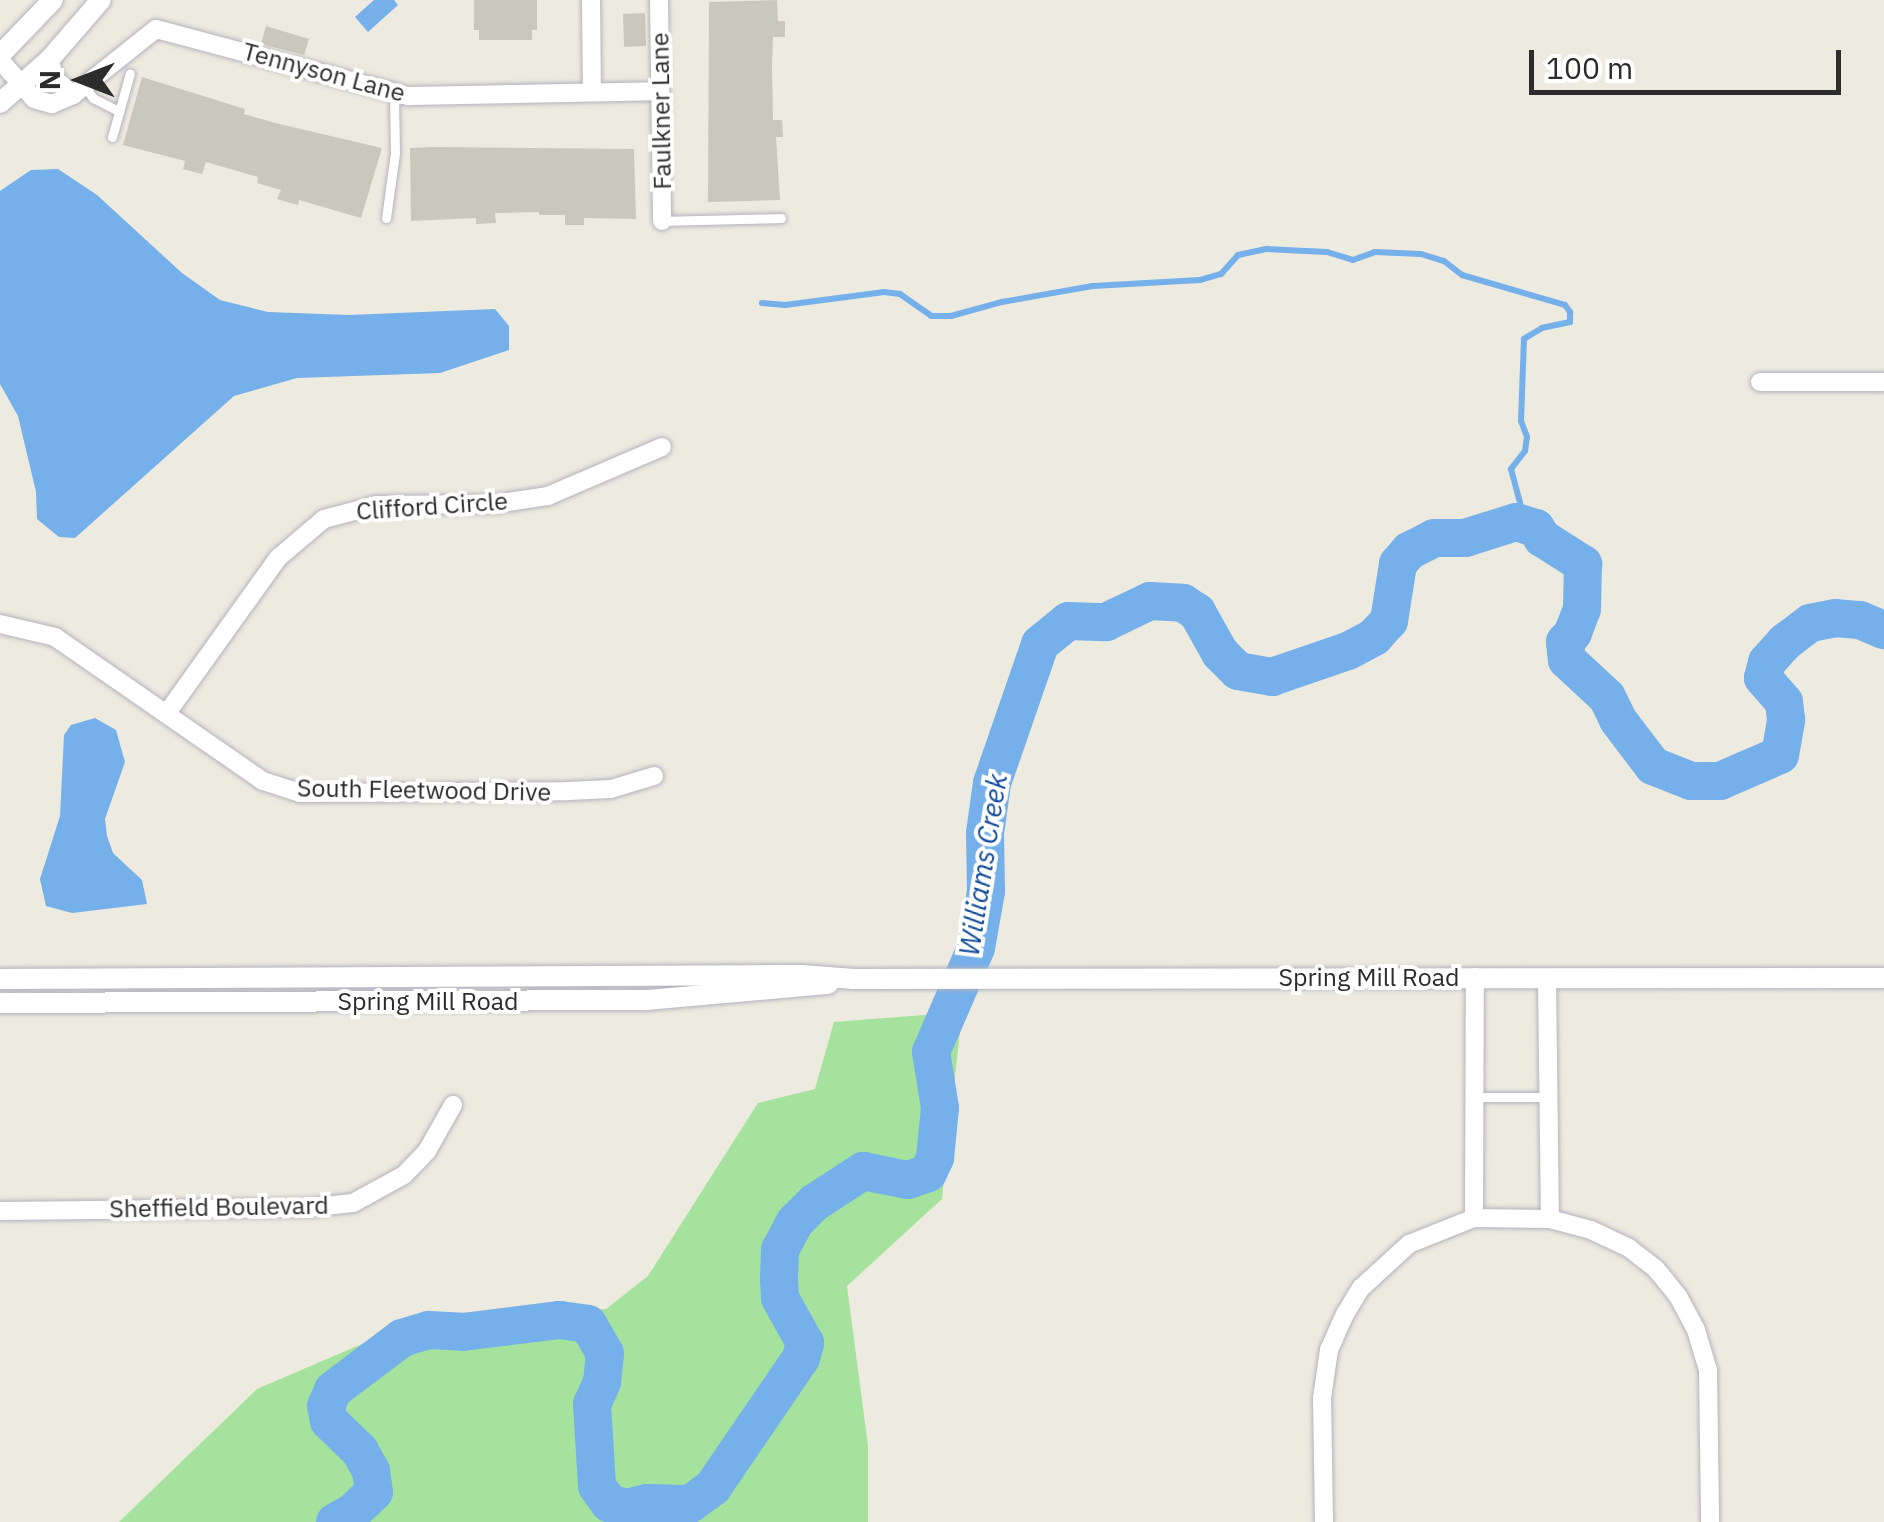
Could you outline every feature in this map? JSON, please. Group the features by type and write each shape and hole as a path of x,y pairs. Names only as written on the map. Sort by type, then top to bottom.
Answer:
{"street":[{"path":"53,0 0,58 34,99 52,104 78,91"},
{"path":"0,102 48,60 101,0"},
{"path":"591,0 592,92"},
{"name":"Faulkner Lane","path":"659,0 662,221"},
{"name":"Tennyson Lane","path":"78,91 144,34 165,29 394,94 660,92"},
{"path":"48,60 56,80 78,91"},
{"path":"1760,382 1884,382"},
{"name":"Clifford Circle","path":"167,714 278,558 324,519 377,505 495,504 548,496 662,447"},
{"name":"South Fleetwood Drive","path":"0,624 55,638 264,781 300,793 568,792 611,788 654,776"},
{"name":"Spring Mill Road","path":"0,980 802,975 854,979 1884,978"},
{"path":"1474,1218 1475,977"},
{"path":"1547,978 1550,1219"},
{"name":"Spring Mill Road","path":"0,1002 647,1000 801,989 854,979"},
{"name":"Sheffield Boulevard","path":"0,1212 306,1208 353,1203 404,1174 427,1151 453,1105"},
{"path":"1324,1522 1322,1398 1329,1350 1344,1316 1362,1288 1409,1244 1474,1218 1550,1219 1591,1230 1629,1248 1656,1269 1687,1313 1708,1370 1710,1522"}],"lane":[{"path":"112,137 130,73"},
{"path":"78,91 119,111"},
{"path":"386,218 395,153 394,94"},
{"path":"662,221 781,218"},
{"path":"1474,1097 1549,1096"}],"green space":[{"path":"962,1012 942,1199 847,1286 868,1446 868,1522 119,1522 257,1389 425,1317 606,1309 648,1276 758,1103 815,1089 834,1022"}],"water":[{"path":"374,0 394,0 398,5 368,32 355,17"},
{"path":"58,169 97,195 182,273 220,300 268,312 349,315 495,309 509,326 509,350 440,373 297,378 234,396 75,538 59,537 37,519 36,492 18,416 0,384 0,191 31,170"},
{"path":"95,718 116,730 125,762 105,819 107,836 113,853 142,880 147,904 72,913 46,906 40,879 60,816 64,735 71,725"}],"building":[{"path":"474,0 537,0 537,30 532,30 532,40 479,40 479,30 474,30"},
{"path":"777,0 778,21 785,21 785,37 773,37 772,64 773,120 782,120 783,137 776,137 780,200 708,202 709,2"},
{"path":"645,13 646,46 624,47 623,14"},
{"path":"266,26 309,39 304,55 261,44"},
{"path":"142,77 245,109 244,114 382,148 361,218 299,200 298,205 277,199 281,190 257,183 258,177 206,162 202,174 183,169 185,161 123,145"},
{"path":"410,148 634,149 636,219 584,218 584,225 565,225 565,215 539,212 495,213 496,223 476,224 476,218 411,221"}],"waterway":[{"path":"762,303 785,305 884,292 900,294 931,316 951,316 1002,302 1093,286 1200,280 1221,274 1238,255 1267,249 1327,252 1353,260 1375,252 1421,254 1444,261 1462,275 1565,305 1570,312 1570,322 1542,328 1524,339 1521,421 1527,437 1525,451 1511,469 1526,525"},
{"name":"Williams Creek","path":"335,1522 353,1512 374,1492 371,1471 360,1451 329,1421 326,1406 333,1390 402,1338 429,1330 463,1332 560,1320 588,1324 605,1354 602,1382 592,1404 597,1486 609,1503 627,1508 647,1503 690,1504 713,1487 801,1358 805,1343 780,1298 779,1278 780,1250 795,1222 814,1203 863,1171 908,1180 928,1173 935,1158 940,1108 931,1052 976,948 986,891 985,833 992,783 1040,644 1068,621 1106,622 1150,601 1183,603 1197,612 1220,653 1238,671 1272,677 1348,651 1374,637 1389,621 1398,564 1409,551 1434,538 1465,538 1516,522 1536,528 1542,538 1583,564 1582,609 1565,642 1567,660 1607,697 1618,720 1653,766 1691,781 1720,781 1780,755 1786,720 1784,702 1763,678 1767,662 1785,642 1810,623 1835,618 1860,620 1884,630"}]}
